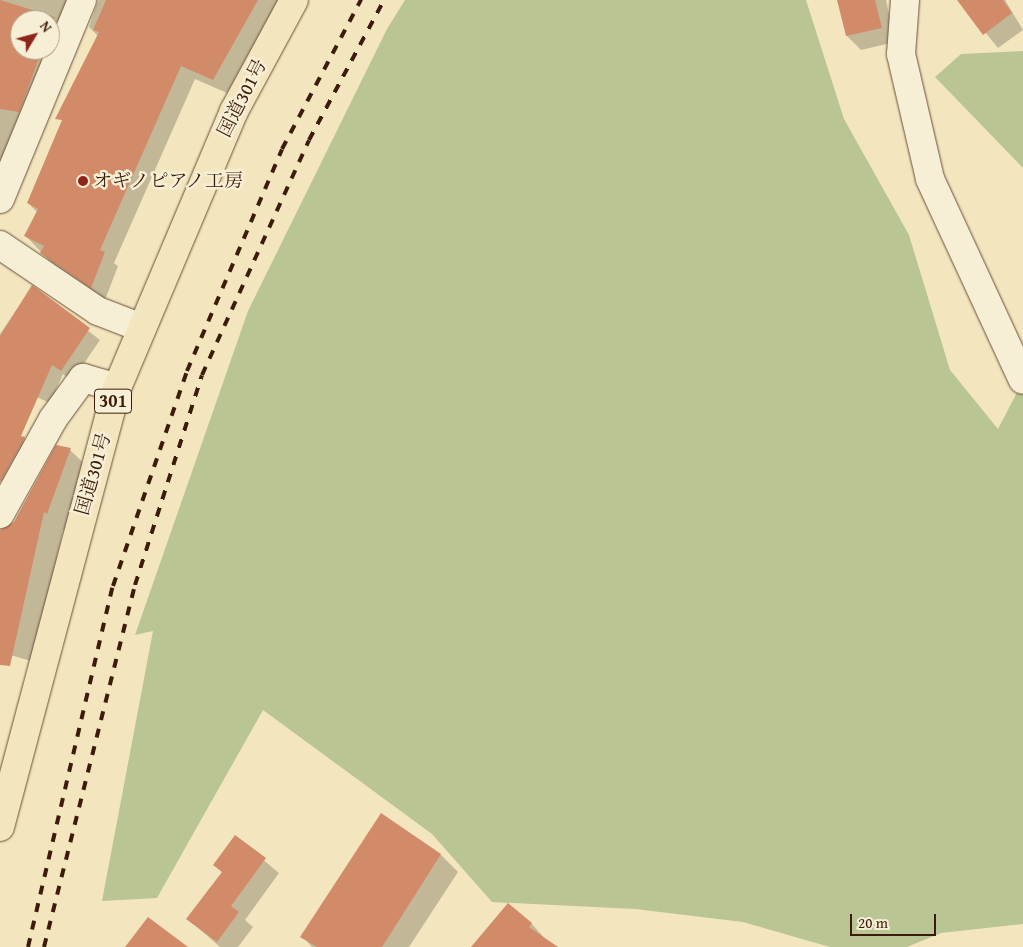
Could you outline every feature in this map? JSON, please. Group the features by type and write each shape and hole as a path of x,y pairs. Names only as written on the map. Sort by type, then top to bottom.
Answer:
{"highway":[{"name":"国道301号","path":"0,828 4,791 117,388 234,110 294,0"}],"street":[{"path":"0,199 82,0"},
{"path":"905,0 901,54 930,179 1023,380"},
{"path":"0,245 98,311 142,328"},
{"path":"0,514 53,419 83,378 117,388"}],"green space":[{"path":"405,0 806,0 844,119 909,235 950,370 998,429 1023,381 1023,924 941,933 907,947 830,947 743,922 635,909 492,902 432,834 263,710 157,898 102,901 153,631 135,635 248,311 387,29"},
{"path":"1023,51 1023,168 935,77 961,54"}],"building":[{"path":"0,0 32,10 10,10 10,60 38,60 19,112 0,109"},
{"path":"106,0 258,0 213,80 181,66 100,250 105,252 91,288 40,253 44,246 24,236 38,209 27,203 62,120 55,119 99,32 93,30"},
{"path":"837,0 875,0 882,28 846,36"},
{"path":"957,0 1003,0 1012,13 983,35"},
{"path":"32,285 90,328 61,371 52,365 21,436 25,437 0,482 0,336"},
{"path":"56,445 71,448 47,514 44,512 10,666 0,665 0,530 14,522"},
{"path":"381,813 441,854 382,947 317,947 300,937"},
{"path":"235,835 266,858 231,906 239,912 217,942 186,919 222,872 213,865"},
{"path":"508,903 532,923 529,927 558,947 471,947"},
{"path":"148,917 188,947 125,947"}],"railway":[{"path":"28,947 113,586 187,371 282,149 361,0"},
{"path":"44,947 135,585 202,375 309,140 384,0"}],"place":[{"name":"オギノピアノ工房","path":"83,181"}]}
